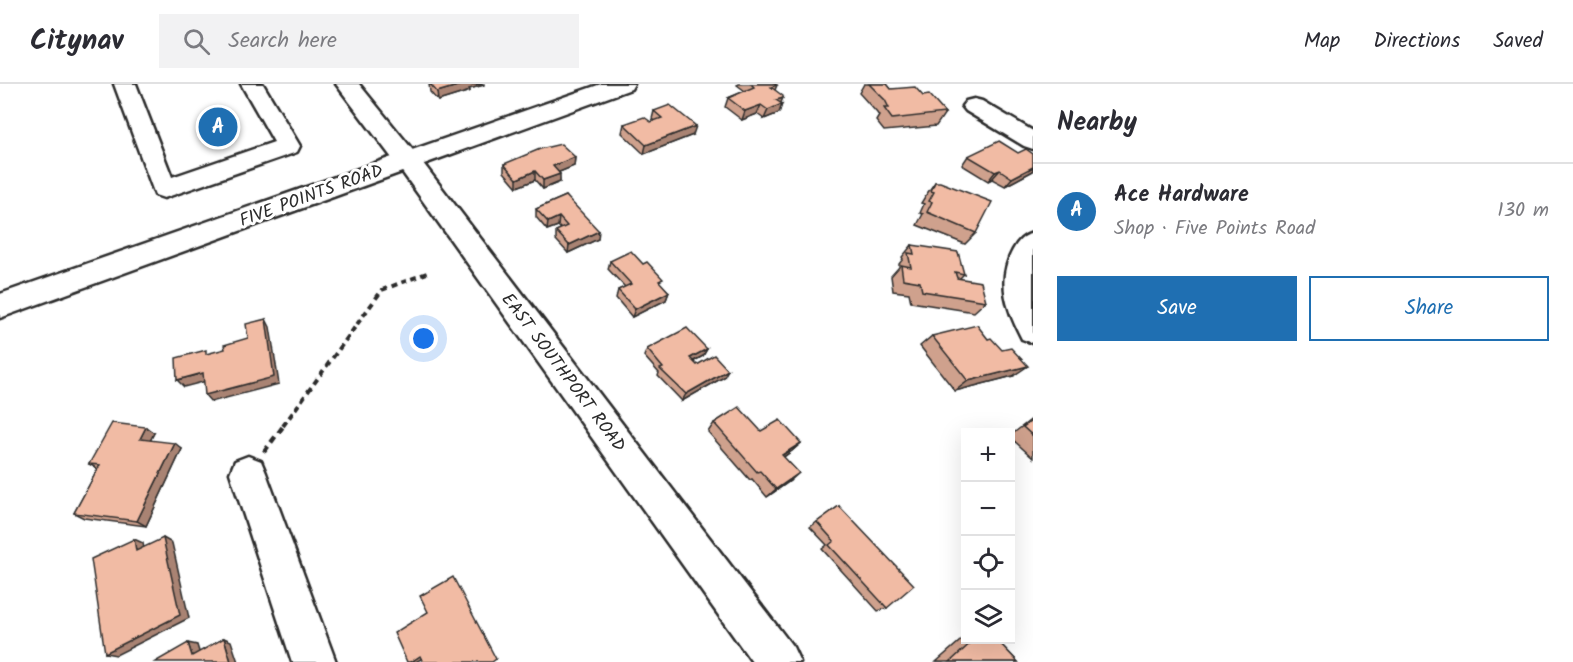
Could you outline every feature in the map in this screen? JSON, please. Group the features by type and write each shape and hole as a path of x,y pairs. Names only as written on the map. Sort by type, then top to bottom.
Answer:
{"street":[{"path":"125,84 164,189 288,146 252,84"},
{"name":"EAST SOUTHPORT ROAD","path":"347,84 407,160 778,662"},
{"name":"FIVE POINTS ROAD","path":"0,306 623,84"},
{"path":"974,106 1033,141"},
{"path":"1033,243 1020,262 1017,283 1022,308 1033,330"},
{"path":"248,473 314,662"}],"path":[{"path":"248,473 377,296 392,285 427,273"}],"building":[{"path":"430,84 464,84 437,92"},
{"path":"751,84 777,85 771,87 783,96 776,100 782,104 768,110 761,105 745,111 728,98 754,87"},
{"path":"869,84 887,84 891,89 915,87 923,96 929,95 945,113 892,119 884,108 889,108 885,100"},
{"path":"670,105 696,126 646,145 624,124 644,117 651,122 662,118 654,111"},
{"path":"999,141 1018,153 1026,149 1033,154 1033,167 1012,178 1000,170 995,172 968,156"},
{"path":"561,144 575,157 553,166 560,174 543,180 535,171 517,179 504,164 540,149"},
{"path":"935,182 992,202 976,233 927,212 932,202 929,201 934,192 931,191"},
{"path":"566,196 599,231 569,245 556,231 567,226 559,217 548,222 536,209"},
{"path":"912,245 958,252 964,274 955,272 957,278 981,282 986,301 922,291 920,282 903,279 901,265 911,267 908,253 914,254"},
{"path":"631,251 643,264 647,262 663,279 659,281 669,292 635,309 618,290 631,284 610,261"},
{"path":"266,319 274,377 205,395 203,373 177,380 176,358 206,350 206,354 225,349 224,345 248,338 246,324"},
{"path":"977,325 988,339 991,338 1002,350 1011,348 1028,366 968,381 932,336"},
{"path":"687,328 707,349 690,358 697,365 714,355 728,370 686,394 660,369 663,368 647,349"},
{"path":"739,407 761,431 780,420 801,443 782,455 799,473 776,489 760,471 757,472 714,423"},
{"path":"1033,420 1033,436 1023,427"},
{"path":"112,423 146,427 140,439 175,443 137,521 74,513 100,465 89,464"},
{"path":"839,506 914,585 887,608 829,545 834,541 817,522"},
{"path":"163,538 180,615 105,653 91,559 134,539 136,551"},
{"path":"453,577 496,659 492,662 423,662 420,656 407,662 394,633 428,612 420,596"},
{"path":"224,638 231,662 155,662 188,643 192,656"},
{"path":"970,644 1001,644 1018,662 950,662"}],"place":[{"name":"Ace Hardware","path":"218,127"}]}
